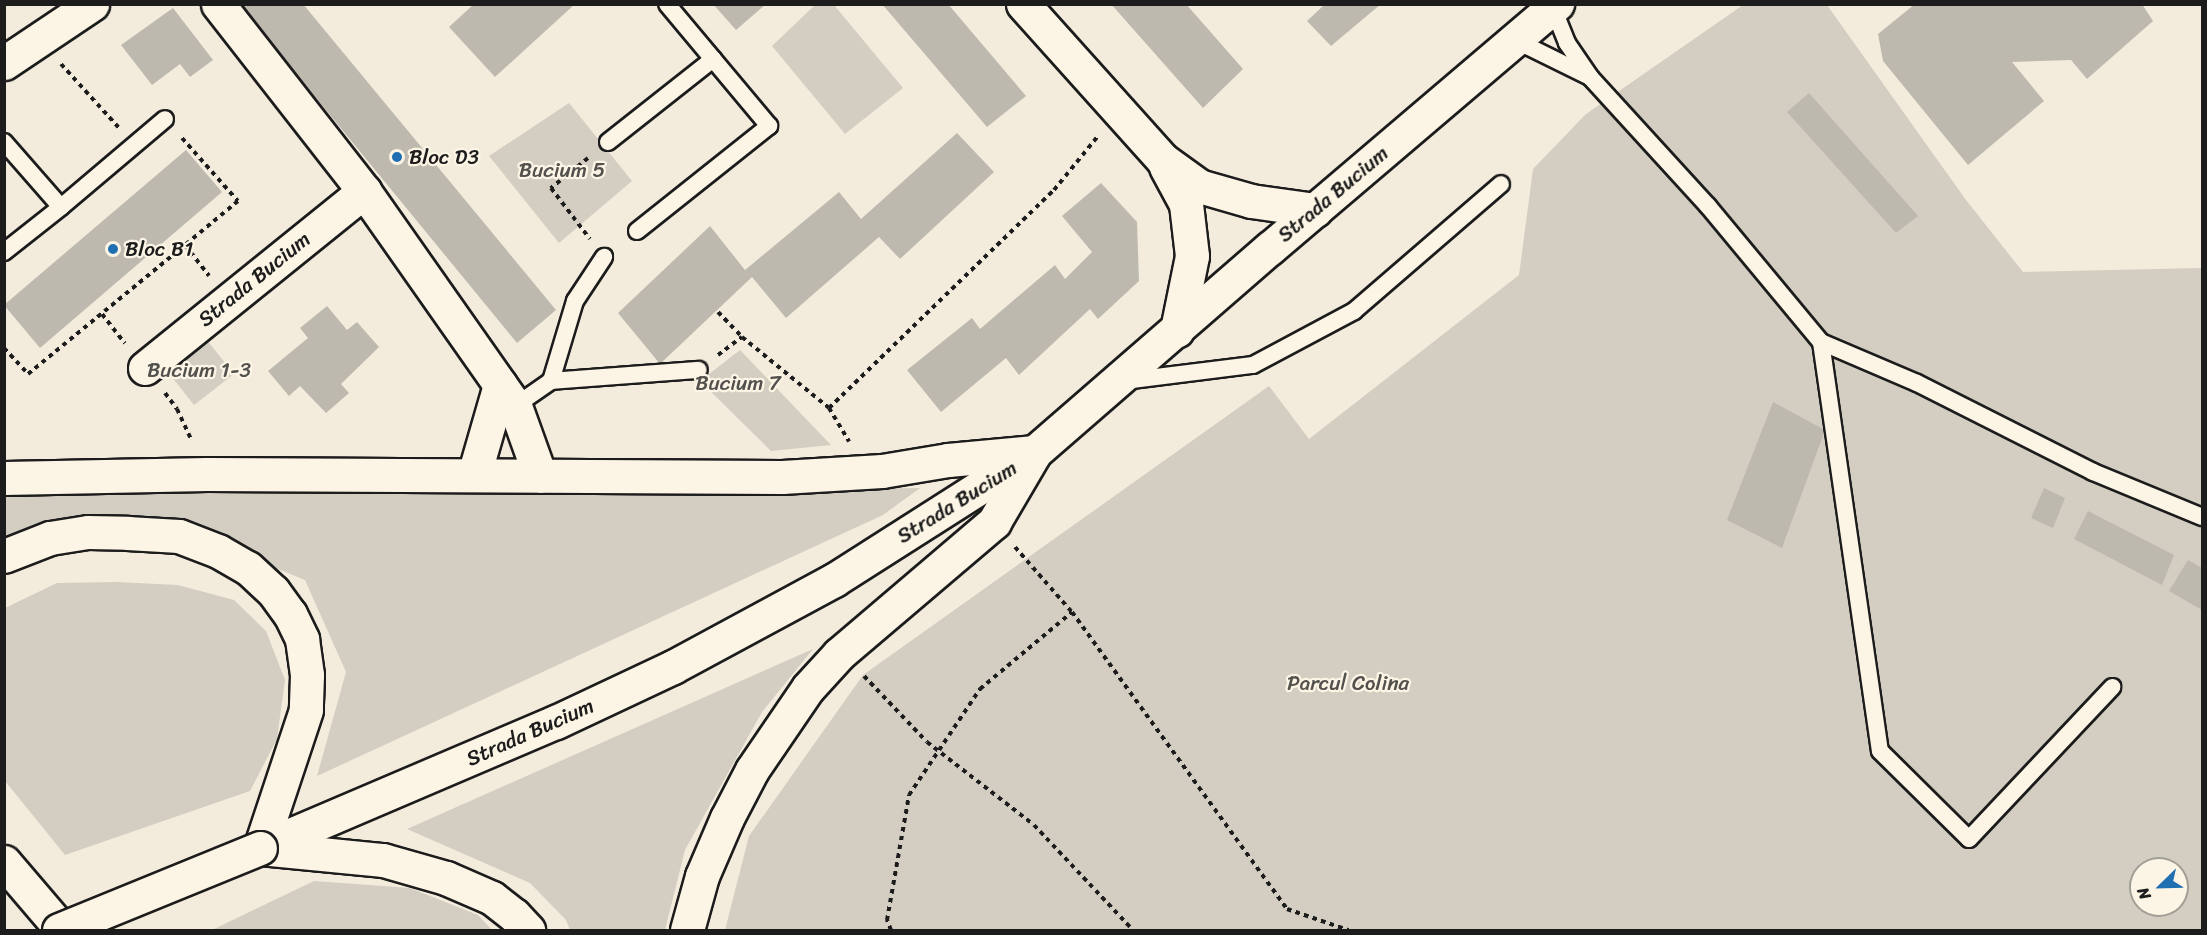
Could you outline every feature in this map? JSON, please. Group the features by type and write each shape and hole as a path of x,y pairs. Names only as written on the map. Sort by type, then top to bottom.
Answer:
{"main road":[{"path":"4,63 92,4"},
{"path":"218,4 364,191 508,396 540,476"},
{"path":"1023,4 1162,160 1186,204 1192,256 1177,330"},
{"name":"Strada Bucium","path":"59,928 260,848 556,722 673,667 834,580 1035,452 1555,6"},
{"path":"1162,160 1199,186 1251,201 1315,210"},
{"name":"Strada Bucium","path":"145,368 364,191"},
{"path":"474,475 508,396"},
{"path":"4,478 207,474 782,477 882,471 948,460 1035,452"},
{"path":"687,930 702,876 752,770 808,688 839,654 994,522 1035,452"},
{"path":"4,556 50,538 88,532 180,536 218,551 248,568 273,591 290,614 302,639 307,675 306,710 260,848 383,860 446,878 492,898 514,915 528,930"},
{"path":"4,862 59,928"}],"lane":[{"path":"637,231 769,126 667,4"},
{"path":"1555,6 1567,43 1592,78 1708,206 1821,342 1917,383 2092,472 2202,517"},
{"path":"1515,40 1592,78"},
{"path":"608,142 713,59"},
{"path":"4,252 165,119"},
{"path":"4,141 61,207"},
{"path":"1118,382 1253,366 1354,311 1501,184"},
{"path":"551,381 575,301 604,257"},
{"path":"1821,342 1880,751 1969,839 2112,687"},
{"path":"508,396 551,381 699,370"}],"path":[{"path":"40,41 133,144"},
{"path":"4,348 28,374 238,201 165,119"},
{"path":"829,408 1054,190 1102,131"},
{"path":"604,257 551,188 608,142"},
{"path":"185,245 227,301"},
{"path":"718,312 742,337 829,408 850,443"},
{"path":"177,408 196,450"},
{"path":"1011,543 1072,612 1287,909 1348,930"},
{"path":"891,930 887,920 909,795 980,689 1072,612"},
{"path":"839,654 937,751 1034,825 1133,930"}],"green space":[{"path":"815,5 834,5 903,88 845,134 772,46"},
{"name":"Parcul Colina","path":"1743,5 1827,5 1966,200 2023,272 2202,268 2202,930 725,930 749,836 863,675 1269,386 1309,439 1519,275 1533,169 1586,114"},
{"name":"Bucium 5","path":"569,103 632,181 559,243 489,156"},
{"name":"Bucium 1-3","path":"202,334 234,374 194,405 164,367"},
{"name":"Bucium 7","path":"740,350 831,445 771,451 700,381"},
{"path":"920,488 883,515 317,776 346,672 305,580 200,538 38,544 5,557 5,495 299,491 518,494"},
{"path":"117,582 178,585 234,600 266,631 285,680 277,739 250,791 65,855 5,781 5,608 57,583"},
{"path":"813,649 762,712 685,850 665,930 570,930 566,920 530,883 407,829"},
{"path":"314,881 410,888 478,915 492,930 212,930"}],"building":[{"name":"Bloc D3","path":"239,4 303,4 556,310 517,343"},
{"path":"474,4 575,4 495,77 449,27"},
{"path":"713,4 766,4 736,30"},
{"path":"882,4 948,4 1026,96 987,127"},
{"path":"1111,4 1186,4 1243,69 1203,108"},
{"path":"1322,4 1381,4 1331,46 1307,21 1323,6"},
{"path":"1915,4 2142,4 2153,21 2087,79 2071,60 2012,62 2044,101 1968,165 1883,61 1878,34"},
{"path":"173,8 213,60 190,77 180,64 152,85 121,45"},
{"path":"1809,93 1918,216 1896,233 1787,112"},
{"path":"957,133 994,172 900,259 879,237 786,318 752,277 660,364 618,313 710,226 745,270 839,192 861,219"},
{"name":"Bloc B1","path":"186,150 222,192 40,348 4,305"},
{"path":"1101,183 1137,222 1139,281 1098,319 1090,309 1019,375 1006,358 941,412 907,370 972,318 980,329 1055,265 1065,279 1092,252 1062,216"},
{"path":"327,306 347,330 357,322 379,347 341,384 349,393 326,413 300,386 289,396 268,371 308,338 300,328"},
{"path":"1773,402 1825,430 1782,548 1727,520"},
{"path":"2044,488 2065,498 2053,528 2031,518"},
{"path":"2088,511 2174,555 2162,585 2074,539"},
{"path":"2188,560 2202,568 2202,610 2169,591"}],"place":[{"name":"Bloc D3","path":"397,157"},
{"name":"Bloc B1","path":"113,249"}]}
